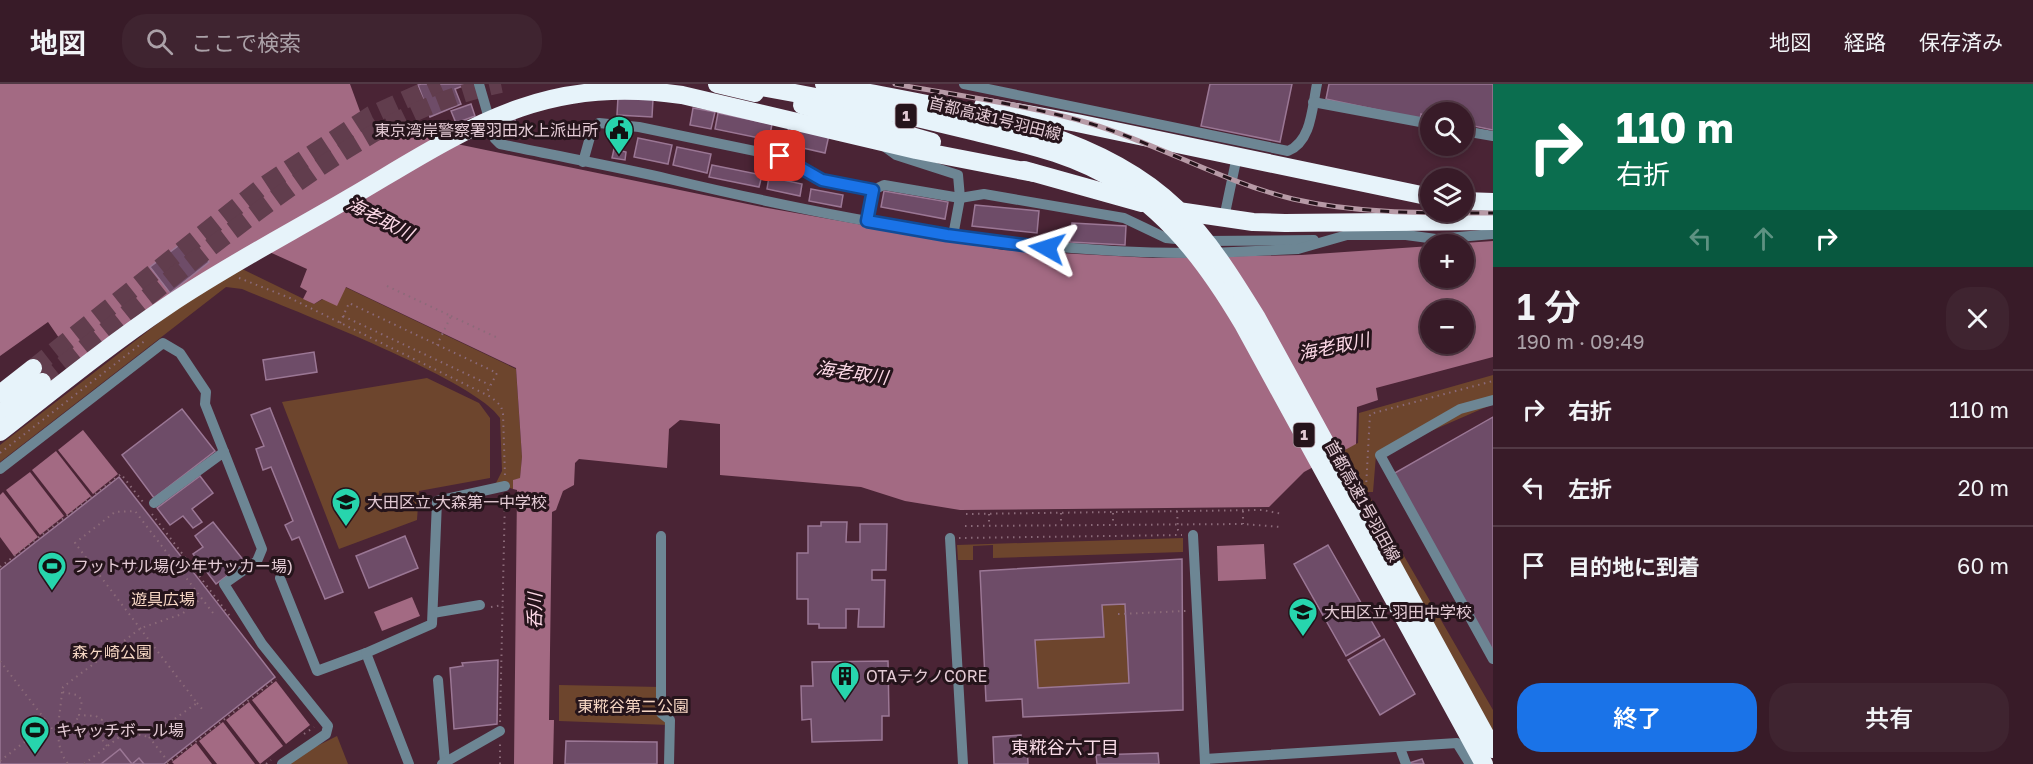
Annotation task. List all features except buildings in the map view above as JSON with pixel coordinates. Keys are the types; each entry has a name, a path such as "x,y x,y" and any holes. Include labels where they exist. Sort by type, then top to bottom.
{"highway":[{"path":"717,84 911,135 1142,203 1224,218 1285,223 1493,221"},
{"name":"首都高速1号羽田線","path":"743,84 1071,150 1152,207 1177,231 1212,275 1243,324 1484,764"},
{"name":"首都高速1号羽田線","path":"825,84 1010,124 1071,150 1126,169 1161,195 1194,227 1226,268 1257,318 1493,749"},
{"path":"0,432 174,301 429,152 521,108 557,98 591,92 651,90 1034,173"},
{"path":"859,91 989,107 1420,195"},
{"path":"1474,201 1493,202"},
{"path":"0,394 38,375 0,414"}],"street":[{"path":"479,84 495,139 500,144 867,221 953,236 1047,248 1162,253 1298,249 1347,235 1406,235 1437,239 1493,234"},
{"path":"964,84 1288,151 1299,147 1305,137 1317,84"},
{"path":"1313,102 1420,122"},
{"path":"583,162 592,130 599,123 621,125 780,156 822,180 873,190 884,185 960,198 984,194 1124,218 1172,240 1324,240"},
{"path":"1474,133 1493,136"},
{"path":"868,138 896,154 958,175 960,198 953,236"},
{"path":"1224,218 1236,156"},
{"path":"867,221 873,190"},
{"path":"0,469 163,343 180,353 206,392 205,404 262,549 257,561 224,584 262,644 328,726 326,734 278,761"},
{"path":"1493,400 1460,409 1380,455 1493,659"},
{"path":"154,503 224,453"},
{"path":"280,578 317,671 366,653 432,624 437,501 506,486"},
{"path":"1193,535 1205,762 1267,760 1457,743 1470,764"},
{"path":"661,536 661,713 670,720 669,764"},
{"path":"950,538 963,764"},
{"path":"433,613 480,606"},
{"path":"366,653 410,764"},
{"path":"438,680 443,763 500,731"},
{"path":"1400,748 1406,764"}],"path":[{"path":"236,278 245,278 340,323 486,394 501,406 504,414 506,486 500,764"},
{"path":"387,286 498,338"},
{"path":"340,323 349,303 497,373 486,394"},
{"path":"343,316 490,385"},
{"path":"437,345 451,316"},
{"path":"0,453 148,338"},
{"path":"0,567 121,474 237,626"},
{"path":"966,514 1263,510 1282,514"},
{"path":"203,710 75,543 115,512 135,511 213,612"},
{"path":"1178,511 1178,530 1182,530"},
{"path":"1243,511 1243,524"},
{"path":"1061,512 1061,525"},
{"path":"1113,512 1113,525"},
{"path":"989,513 989,526"},
{"path":"965,526 1243,524 1281,527"},
{"path":"950,538 1193,535"},
{"path":"68,764 60,754 57,735 63,687 141,628 182,614 202,598"},
{"path":"1118,614 1185,611"},
{"path":"0,661 57,735"},
{"path":"84,764 126,732 149,737 169,764 278,677"},
{"path":"57,735 65,734 73,728 82,704 80,697 62,692"},
{"path":"149,737 197,703"},
{"path":"79,715 100,717 103,724 97,733"},
{"path":"0,762 49,723"},
{"path":"299,738 316,725"},
{"path":"73,728 86,734 97,733"},
{"path":"97,733 107,746"},
{"path":"266,764 278,761"}],"green space":[{"path":"238,267 314,304 345,287 516,369 522,457 520,479 513,480 513,489 496,483 502,471 500,418 484,402 457,385 381,347 242,289 226,287 0,462 0,445 218,277"},
{"path":"1493,375 1493,404 1376,455 1373,492 1367,492 1493,710 1493,749 1331,454 1358,443 1359,413"},
{"path":"427,378 479,403 490,418 490,478 419,491 417,520 339,549 282,402"},
{"path":"1183,538 1183,552 993,558 993,545 973,546 973,560 958,560 957,545"},
{"path":"1125,604 1129,683 1038,688 1035,640 1103,637 1102,605"},
{"name":"東糀谷第二公園","path":"559,685 661,687 669,725 559,721"},
{"path":"337,736 348,764 290,764 307,751"}],"water":[{"path":"0,84 350,84 365,125 762,207 1003,250 1153,258 1301,255 1420,247 1420,288 1474,288 1474,242 1493,241 1493,357 1376,388 1378,400 1357,407 1356,444 1304,472 1269,507 960,510 905,501 861,487 720,475 720,424 680,420 669,429 667,468 579,459 575,463 574,485 563,491 556,510 552,512 549,720 554,720 553,764 514,764 517,490 513,489 513,480 520,478 522,457 516,368 346,287 337,306 322,299 314,304 303,299 307,291 300,287 307,269 254,245 77,364 48,322 0,356"},
{"path":"83,430 118,474 93,494 58,450"},
{"path":"56,451 91,496 67,515 32,470"},
{"path":"30,472 64,516 40,535 6,490"},
{"path":"3,492 38,537 14,556 0,537 0,495"},
{"path":"1264,544 1266,579 1218,581 1217,546"},
{"path":"412,597 420,616 382,631 374,612"},
{"path":"276,681 310,725 286,744 252,700"},
{"path":"249,702 283,746 260,764 226,720"},
{"path":"223,722 255,764 217,764 199,741"},
{"path":"196,743 212,764 174,764 172,762"}],"tunnel":[{"path":"33,368 263,186 371,115 440,84"},
{"path":"42,382 226,235 340,154 401,119 433,105 501,84"}],"railway":[{"path":"895,84 1068,117 1142,142 1242,183 1293,199 1367,210 1493,213"}],"place":[{"name":"東京湾岸警察署羽田水上派出所","path":"619,156"},
{"name":"大田区立 大森第一中学校","path":"346,528"},
{"name":"フットサル場(少年サッカー場)","path":"52,592"},
{"name":"大田区立 羽田中学校","path":"1303,638"},
{"name":"OTAテクノCORE","path":"845,702"},
{"name":"キャッチボール場","path":"35,756"}],"district":[{"name":"東糀谷六丁目","path":"1065,748"}],"route":[{"path":"780,156 822,180 873,190 867,221 947,235 1047,248"}],"water label":[{"name":"海老取川","path":"380,219"},
{"name":"海老取川","path":"1334,347"},
{"name":"海老取川","path":"852,373"},
{"name":"呑川","path":"535,611"}],"park label":[{"name":"遊具広場","path":"163,599"},
{"name":"森ヶ崎公園","path":"112,652"}]}
